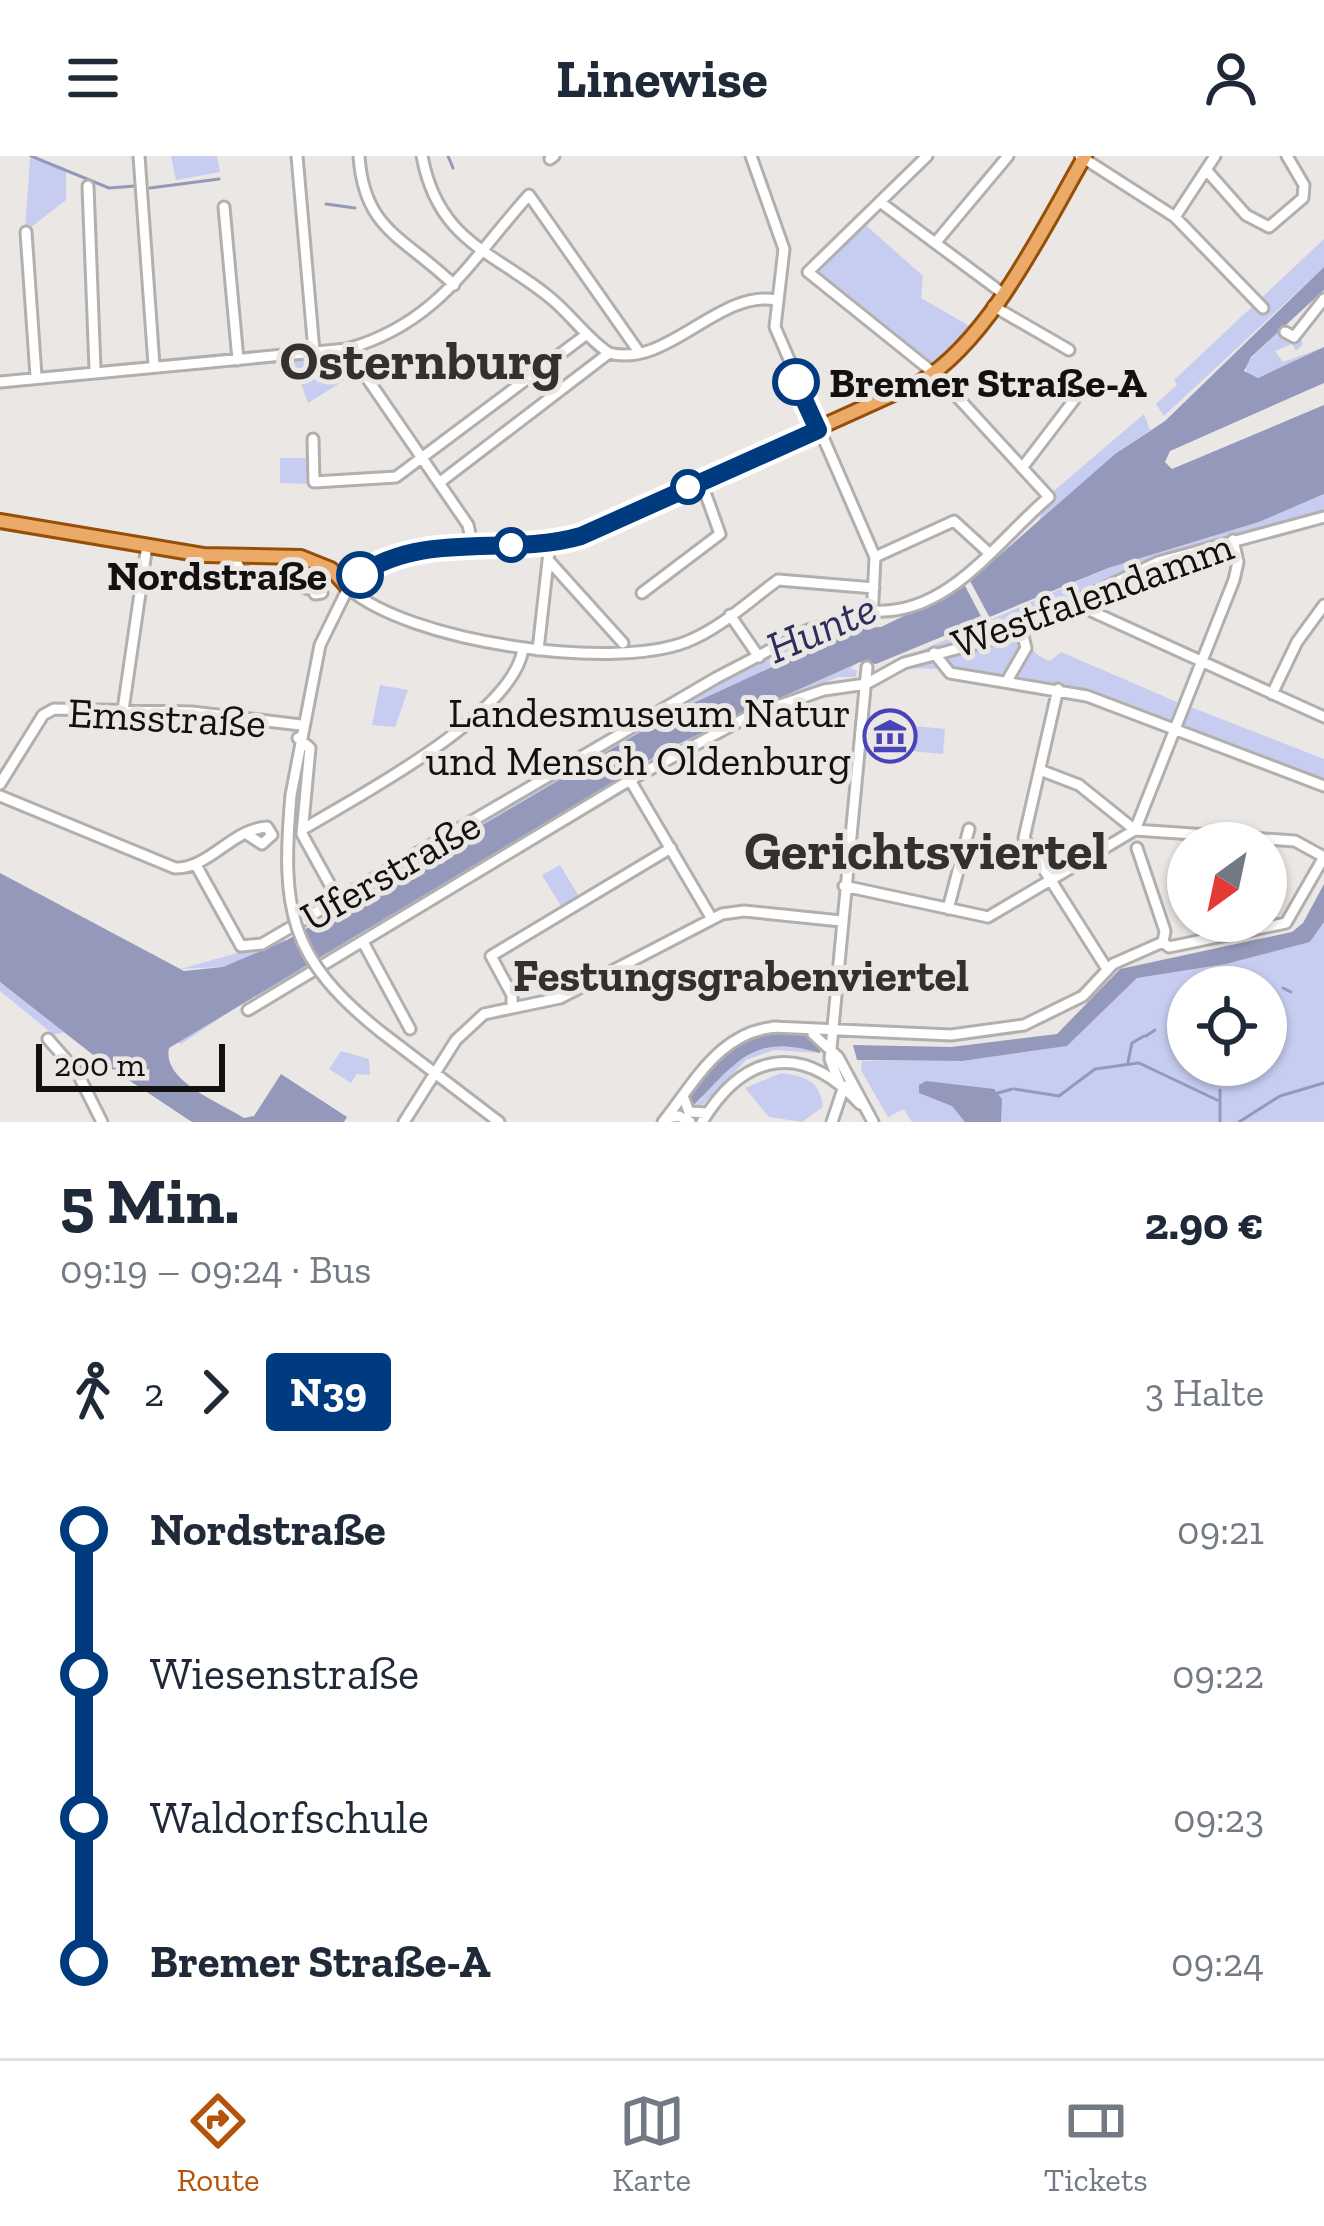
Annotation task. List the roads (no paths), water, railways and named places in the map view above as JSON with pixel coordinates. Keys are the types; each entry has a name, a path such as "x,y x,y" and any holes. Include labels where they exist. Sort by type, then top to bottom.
{"main road":[{"path":"0,521 234,557 301,557 348,588 361,574 396,555 550,543 581,536 935,373 962,350 993,306 1083,157"}],"street":[{"path":"139,156 154,365"},
{"path":"297,156 314,351"},
{"path":"359,156 361,187 373,216 454,285"},
{"path":"422,156 434,191 479,254 552,299 609,353"},
{"path":"751,156 779,227 778,337 875,557 872,616"},
{"path":"782,278 808,272 928,156"},
{"path":"936,242 1007,156"},
{"path":"1175,217 1215,156"},
{"path":"1208,172 1253,221 1269,227 1304,198 1304,185 1287,156"},
{"path":"1083,157 1175,217 1263,308"},
{"path":"88,185 95,369"},
{"path":"0,382 95,369 346,349 403,329 454,285 529,195 639,352"},
{"path":"880,202 1001,292"},
{"path":"224,207 238,360"},
{"path":"26,232 36,376"},
{"path":"808,272 935,373 1022,468 1074,400"},
{"path":"1285,332 1294,338 1301,334 1324,299"},
{"path":"439,484 609,353 639,352 753,300 776,300"},
{"path":"993,306 1069,350"},
{"path":"313,439 314,482 396,477 587,334"},
{"path":"346,349 471,531 473,547"},
{"name":"Uferstraße","path":"196,865 245,948 340,901 792,637 922,605 1048,497 1022,468"},
{"path":"642,593 720,534 701,481"},
{"name":"Westfalendamm","path":"248,1010 630,780 751,715 824,690 866,684 934,652 982,644 1127,574 1324,517"},
{"path":"875,557 954,521 988,553"},
{"path":"1135,830 1237,569 1233,540"},
{"path":"538,650 550,543"},
{"path":"123,710 147,545"},
{"path":"234,557 242,571 313,590"},
{"path":"550,562 623,643"},
{"path":"499,1122 338,997 304,952 285,877 291,795 298,738 323,632 348,588 378,610 538,650 665,648 707,632 778,580 874,588"},
{"path":"1272,694 1297,642 1324,604"},
{"path":"1090,611 1324,717"},
{"path":"730,615 759,657"},
{"path":"1008,679 1026,648 1022,628"},
{"path":"305,828 454,736 519,668 523,649"},
{"path":"934,652 950,673 1058,688 1324,786"},
{"path":"833,1118 841,1084 831,1054 841,921 867,667"},
{"path":"1058,688 1024,838 1107,969"},
{"name":"Emsstraße","path":"0,784 46,712 205,713 301,725"},
{"path":"298,738 310,746 303,837 340,901"},
{"path":"1040,770 1079,785 1135,830"},
{"path":"630,780 712,920"},
{"path":"0,796 170,867 196,865 245,833"},
{"path":"948,909 969,829"},
{"path":"844,886 988,917 1135,830 1295,841 1324,857 1294,915 1280,926 1169,946 1162,942"},
{"path":"512,1008 512,995 491,956 671,848"},
{"path":"665,1120 716,1053 773,1027 951,1035 1024,1025 1083,995 1107,969 1162,942 1165,931 1137,848"},
{"path":"425,1122 407,1117 472,1023 491,1011 523,1010 577,991 712,920 744,911 841,921"},
{"path":"363,942 410,1029"},
{"path":"773,1027 805,1031 831,1054 857,1089"},
{"path":"836,1030 870,1117"},
{"path":"48,1039 77,1072 101,1122"},
{"path":"683,1095 689,1112 705,1118 736,1080 755,1067 802,1064 831,1054"},
{"path":"802,1064 841,1084 870,1117"},
{"path":"665,1120 679,1116 690,1122"}],"waterway":[{"path":"31,156 109,188 135,186"},
{"path":"448,156 453,168"},
{"path":"150,188 219,179"},
{"path":"326,204 355,208"},
{"path":"1287,990 1291,992"},
{"path":"1146,1036 1155,1030"},
{"path":"1128,1062 1132,1043 1144,1036"},
{"path":"1015,1089 1059,1096 1095,1069 1138,1063"},
{"path":"1139,1063 1217,1100"},
{"path":"1239,1122 1280,1096 1324,1083"},
{"path":"998,1093 1012,1089"},
{"path":"1220,1090 1220,1122"}],"place":[{"name":"Bremer Straße-A","path":"796,382"},
{"name":"Nordstraße","path":"360,575"},
{"name":"Landesmuseum Natur und Mensch Oldenburg","path":"890,736"}],"district":[{"name":"Osternburg","path":"421,360"},
{"name":"Gerichtsviertel","path":"926,850"},
{"name":"Festungsgrabenviertel","path":"741,975"}],"water label":[{"name":"Hunte","path":"821,627"}]}
